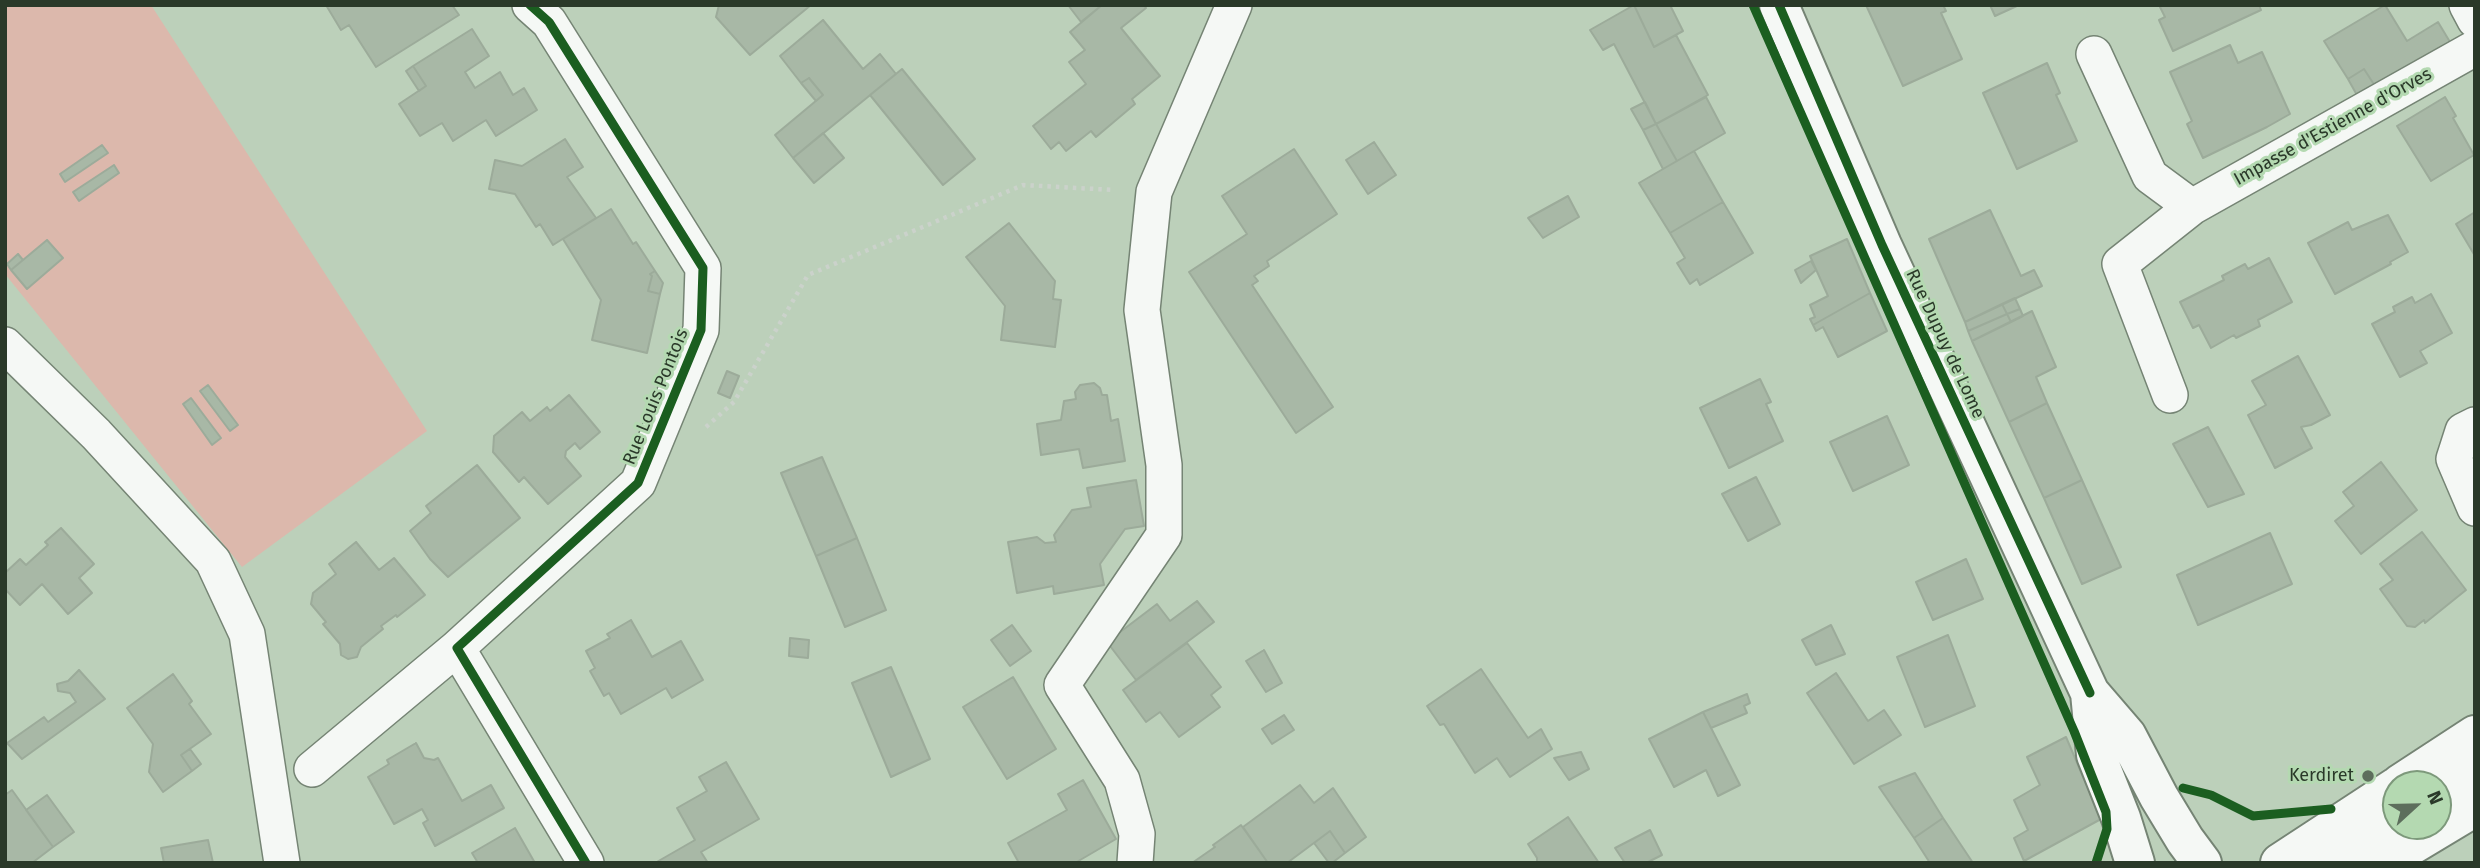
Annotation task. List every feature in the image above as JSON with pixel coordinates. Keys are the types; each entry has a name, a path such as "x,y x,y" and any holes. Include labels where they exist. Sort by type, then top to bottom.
{"street":[{"path":"1135,863 1137,834 1122,780 1062,685 1164,535 1164,465 1142,310 1154,192 1234,5"},
{"name":"Rue Dupuy de Lome","path":"1779,5 1882,245 2090,693 2127,736 2172,818 2202,863"},
{"path":"2466,5 2475,20"},
{"name":"Rue Louis Pontois","path":"312,769 457,648 638,483 701,330 703,268 549,11"},
{"name":"Impasse d'Estienne d'Orves","path":"2170,395 2120,264 2192,207 2475,48"},
{"path":"2094,54 2150,176 2192,207"},
{"path":"5,345 96,434 213,561 247,634 282,863"},
{"path":"2475,425 2463,431 2454,459 2475,508"},
{"path":"457,648 586,863"},
{"name":"Rue Dupuy de Lome","path":"2090,693 2096,755 2122,818 2135,863"},
{"path":"2421,770 2475,735"},
{"path":"2452,789 2475,775"},
{"path":"2280,863 2382,796"},
{"path":"2382,863 2475,807"},
{"path":"2333,863 2382,833"}],"path":[{"path":"698,436 734,402 807,275 1023,185 1154,192"}],"shaded area":[{"path":"5,5 151,5 427,431 242,567 5,274"}],"building":[{"path":"326,5 452,5 459,15 376,67 349,25 341,30"},
{"path":"719,5 811,5 750,55 716,17"},
{"path":"1068,5 1102,5 1081,22"},
{"path":"1102,5 1144,5 1146,8 1121,28 1160,76 1132,99 1135,104 1096,137 1091,131 1066,151 1059,142 1051,149 1033,126 1086,84 1069,62 1085,50 1070,32"},
{"path":"1634,5 1670,5 1683,31 1654,47"},
{"path":"1634,5 1654,47 1676,35 1708,95 1656,124 1614,44 1603,50 1590,30"},
{"path":"1866,5 1943,5 1946,11 1941,13 1962,59 1903,86"},
{"path":"1990,5 2019,5 1995,16"},
{"path":"2159,5 2259,5 2261,10 2173,51 2159,20 2165,17"},
{"path":"2385,5 2407,41 2438,22 2450,42 2375,86 2364,69 2348,79 2324,41"},
{"path":"823,20 863,69 880,54 896,74 793,158 775,135 823,95 809,78 801,83 780,56"},
{"path":"472,29 489,56 465,72 475,88 500,72 513,95 524,88 537,110 496,136 486,120 453,141 442,123 420,136 399,104 426,86 413,66"},
{"path":"2230,45 2238,63 2262,52 2290,114 2203,158 2187,124 2192,121 2170,72"},
{"path":"2047,63 2060,93 2056,95 2077,141 2017,169 1983,93"},
{"path":"413,66 426,86 419,91 406,71"},
{"path":"902,69 975,159 943,185 870,95"},
{"path":"2364,69 2375,86 2358,97 2348,79"},
{"path":"809,78 823,95 816,101 801,83"},
{"path":"1706,97 1725,133 1677,161 1656,124"},
{"path":"2445,97 2456,116 2453,118 2474,155 2431,181 2397,126"},
{"path":"1645,102 1656,124 1643,130 1631,109"},
{"path":"1656,124 1677,161 1663,169 1643,130"},
{"path":"823,133 844,158 814,183 793,158"},
{"path":"565,139 583,167 567,177 596,218 553,245 540,224 536,227 515,194 489,189 495,160 522,166"},
{"path":"1374,142 1396,175 1368,194 1346,160"},
{"path":"102,145 108,153 65,182 60,174"},
{"path":"1294,149 1337,214 1267,261 1269,266 1254,276 1258,281 1252,285 1333,407 1296,433 1189,272 1247,234 1222,196"},
{"path":"1694,151 1723,202 1670,233 1639,183"},
{"path":"114,165 119,173 79,201 73,192"},
{"path":"1568,196 1579,217 1543,238 1528,218"},
{"path":"1723,202 1753,253 1700,285 1697,279 1690,284 1677,263 1685,258 1670,233"},
{"path":"611,209 633,244 636,242 655,271 650,274 652,276 648,291 660,294 647,353 592,340 601,300 563,239"},
{"path":"1990,210 2021,276 2034,270 2042,286 1965,322 1929,239"},
{"path":"2475,212 2475,256 2456,224"},
{"path":"2388,215 2408,252 2335,294 2308,243 2348,222 2352,230"},
{"path":"1009,223 1055,281 1053,299 1061,300 1055,347 1001,340 1005,306 966,257"},
{"path":"1847,239 1870,293 1813,325 1810,319 1815,317 1810,305 1828,296 1810,256"},
{"path":"47,240 63,258 27,289 11,270"},
{"path":"18,254 23,260 11,270 7,264"},
{"path":"2269,258 2292,302 2258,320 2260,326 2236,338 2234,335 2211,348 2199,325 2193,328 2180,302 2224,280 2222,276 2245,264 2248,269"},
{"path":"1811,261 1816,270 1801,283 1795,270"},
{"path":"655,271 663,283 660,294 648,291 652,276 650,274"},
{"path":"1870,293 1887,331 1838,357 1823,327 1816,331 1813,325"},
{"path":"2431,294 2452,333 2420,351 2427,363 2400,377 2372,324 2395,312 2393,307 2412,297 2415,303"},
{"path":"2015,298 2020,309 2007,314 2002,304"},
{"path":"2002,304 2007,314 1968,331 1965,322"},
{"path":"2020,309 2023,316 2011,322 2007,314"},
{"path":"2032,311 2056,367 2036,377 2047,403 2009,422 1972,341"},
{"path":"2007,314 2011,322 1972,341 1968,331"},
{"path":"2298,356 2330,415 2301,427 2312,448 2275,468 2248,415 2266,405 2252,381"},
{"path":"727,371 739,376 730,398 718,393"},
{"path":"1760,379 1771,402 1766,404 1783,441 1729,468 1700,408"},
{"path":"1094,383 1100,388 1102,395 1107,395 1111,421 1118,419 1125,461 1083,468 1079,449 1041,455 1037,424 1061,420 1064,401 1076,399 1075,392 1080,385"},
{"path":"208,385 238,425 230,431 200,391"},
{"path":"569,395 600,432 580,449 575,443 566,451 565,457 581,476 548,504 524,477 519,482 493,452 494,436 522,412 530,421 547,407 550,411"},
{"path":"191,398 221,438 212,445 183,404"},
{"path":"2047,403 2082,480 2044,498 2009,422"},
{"path":"1887,416 1909,465 1853,491 1830,442"},
{"path":"2208,427 2244,494 2208,507 2173,444"},
{"path":"822,457 857,538 816,556 781,473"},
{"path":"2381,462 2417,510 2361,554 2335,521 2354,506 2343,492"},
{"path":"477,465 520,518 448,577 430,559 410,531 431,513 426,506"},
{"path":"1756,477 1780,524 1748,541 1722,494"},
{"path":"1136,480 1144,526 1125,529 1100,564 1104,585 1054,594 1053,586 1017,593 1008,542 1037,537 1045,543 1056,542 1054,535 1072,510 1091,507 1087,488"},
{"path":"2082,480 2121,567 2082,584 2044,498"},
{"path":"61,528 94,564 79,578 92,593 68,614 42,584 20,605 5,589 5,573 20,559 26,565 48,545 45,542"},
{"path":"2422,532 2466,590 2425,623 2424,620 2415,627 2407,626 2380,589 2393,580 2380,564"},
{"path":"2270,533 2292,584 2198,625 2177,575"},
{"path":"857,538 886,610 845,627 816,556"},
{"path":"356,542 379,570 394,558 425,595 381,626 383,629 361,647 357,657 348,659 341,655 340,644 311,604 313,593 336,574 329,564"},
{"path":"1966,559 1983,599 1933,620 1916,582"},
{"path":"1197,601 1214,622 1136,680 1107,642 1157,604 1170,621"},
{"path":"631,620 652,657 681,641 703,680 672,698 666,688 621,714 609,693 604,696 590,671 595,668 586,651 610,638 607,634"},
{"path":"1012,625 1031,651 1010,666 991,640"},
{"path":"1831,625 1845,654 1816,665 1802,640"},
{"path":"1948,635 1975,706 1925,727 1897,657"},
{"path":"790,638 809,640 808,658 789,656"},
{"path":"1187,643 1221,687 1211,695 1220,707 1179,737 1160,712 1146,722 1123,690"},
{"path":"1264,650 1282,683 1266,692 1246,661"},
{"path":"891,667 930,759 891,777 852,683"},
{"path":"1481,669 1528,738 1541,729 1552,749 1510,777 1497,758 1475,773 1444,724 1440,725 1427,706"},
{"path":"79,670 105,699 22,759 7,743 44,717 48,722 76,702 70,693 58,691 57,684 68,681"},
{"path":"1836,673 1868,721 1884,710 1901,735 1854,764 1807,693"},
{"path":"173,674 192,701 189,704 211,734 181,755 192,771 163,792 149,772 153,744 127,708"},
{"path":"1013,677 1056,749 1007,779 963,707"},
{"path":"1747,694 1750,703 1744,706 1747,713 1711,728 1703,712"},
{"path":"1703,712 1740,785 1718,796 1706,770 1674,787 1649,739"},
{"path":"1284,715 1294,730 1272,744 1262,729"},
{"path":"2066,737 2101,819 2024,861 2014,838 2028,830 2014,800 2040,785 2027,757"},
{"path":"416,743 424,758 438,758 462,801 491,785 504,808 435,846 423,823 428,820 422,809 394,824 368,777 389,764 387,760"},
{"path":"190,749 201,764 192,771 181,755"},
{"path":"1581,752 1589,769 1569,780 1554,758"},
{"path":"726,762 759,819 701,852 708,863 655,863 695,840 677,808 707,791 699,777"},
{"path":"1915,773 1943,818 1914,838 1879,787"},
{"path":"1083,780 1116,839 1075,863 1019,863 1008,843 1067,810 1058,794"},
{"path":"1300,785 1314,803 1333,788 1366,837 1345,853 1330,831 1287,863 1268,863 1243,827"},
{"path":"12,790 53,847 32,863 5,863 5,795"},
{"path":"47,795 74,832 53,847 26,810"},
{"path":"1568,817 1599,863 1537,863 1537,858 1528,844"},
{"path":"1943,818 1973,863 1930,863 1914,838"},
{"path":"1241,825 1268,863 1192,863 1215,847 1213,845"},
{"path":"515,828 535,863 478,863 472,853"},
{"path":"1650,830 1662,855 1646,863 1625,863 1615,848"},
{"path":"1330,831 1345,853 1332,863 1329,863 1314,843"},
{"path":"208,840 213,863 164,863 161,848"}],"cycle path":[{"path":"530,5 549,22 703,268 701,330 638,483 457,648 586,863"},
{"path":"1753,5 2074,731 2106,812 2107,829 2096,863"},
{"path":"1779,5 1882,245 2090,693"},
{"path":"2183,788 2211,795 2253,816 2331,809"}],"place":[{"name":"Kerdiret","path":"2368,776"}]}
